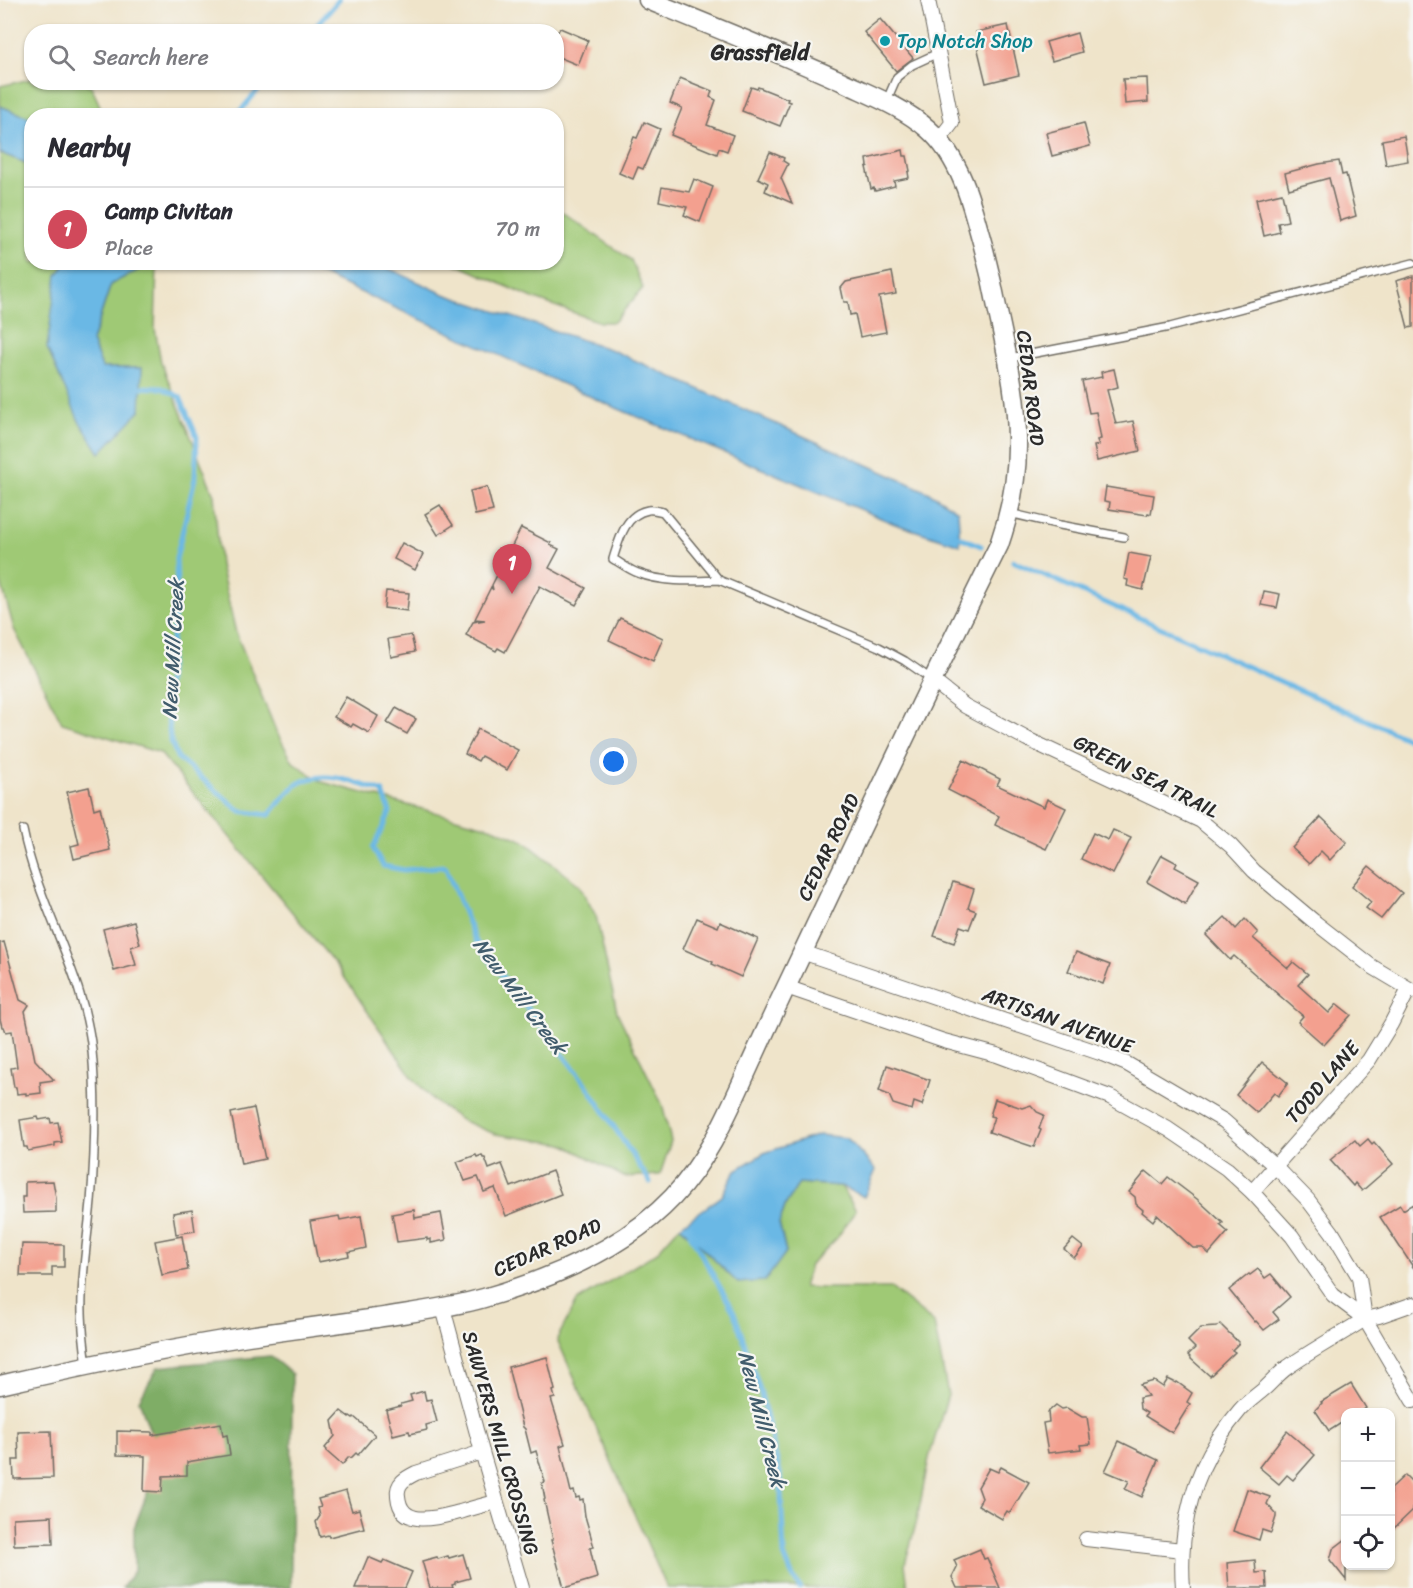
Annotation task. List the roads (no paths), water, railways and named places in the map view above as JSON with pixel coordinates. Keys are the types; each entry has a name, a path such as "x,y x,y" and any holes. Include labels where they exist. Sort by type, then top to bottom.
{"street":[{"name":"CEDAR ROAD","path":"0,1385 87,1365 225,1340 443,1308 485,1298 534,1281 595,1254 652,1216 673,1197 705,1157 728,1114 802,952 999,545 1015,484 1017,444 1015,405 990,269 970,200 956,166 939,140 909,114 799,62 648,0"},
{"path":"928,0 952,123 939,140"},
{"name":"GREEN SEA TRAIL","path":"933,681 975,712 1201,821 1231,846 1254,871 1316,923 1371,966 1411,990"},
{"name":"ARTISAN AVENUE","path":"802,952 1100,1053 1127,1064 1224,1121 1275,1166 1308,1200 1326,1224 1359,1277 1365,1319 1413,1401"},
{"name":"ARTISAN AVENUE","path":"786,987 944,1041 997,1055 1110,1097 1168,1129 1227,1169 1252,1192 1292,1236 1333,1295 1365,1319"},
{"name":"TODD LANE","path":"1252,1192 1370,1060 1411,990"},
{"path":"1183,1588 1183,1536 1196,1484 1208,1457 1241,1410 1286,1368 1365,1319 1413,1304"},
{"name":"SAWYERS MILL CROSSING","path":"443,1308 522,1588"},
{"path":"482,1452 407,1478 398,1486 399,1502 406,1514 415,1518 431,1519 496,1502"},
{"path":"1086,1539 1182,1550"}],"lane":[{"path":"886,102 897,77 912,65 938,52"},
{"path":"1007,359 1170,327 1413,263"},
{"path":"719,580 663,512 649,510 633,516 620,536 613,559 638,573 693,581 719,580 879,647 905,661 933,681"},
{"path":"1009,513 1124,537"},
{"path":"23,830 37,881 80,994 92,1049 93,1158 82,1296 87,1365"}],"water":[{"path":"0,106 24,115 24,162 0,153"},
{"path":"61,270 138,270 111,284 92,341 102,368 142,368 140,411 100,453 79,421 47,348 57,275"},
{"path":"311,270 392,270 444,294 612,350 930,493 958,511 960,545 895,524 609,405"},
{"path":"819,1135 847,1138 876,1170 864,1197 841,1186 799,1183 786,1204 779,1223 786,1252 765,1281 738,1283 680,1226 722,1196 736,1170 764,1153"}],"waterway":[{"path":"318,24 339,0"},
{"path":"243,108 258,90"},
{"name":"New Mill Creek","path":"135,387 162,388 180,397 197,437 195,478 176,559 177,591 166,696 170,738 177,757 240,811 269,815 287,793 299,783 320,777 341,779 383,792 390,812 373,848 383,866 404,870 445,866 476,942 588,1087 650,1182"},
{"path":"955,535 981,546"},
{"path":"1013,561 1413,741"},
{"name":"New Mill Creek","path":"690,1234 734,1312 760,1390 780,1473 784,1555 800,1588"}],"place":[{"name":"Top Notch Shop","path":"885,41"},
{"name":"Camp Civitan","path":"512,594"}],"district":[{"name":"Grassfield","path":"760,52"}]}
